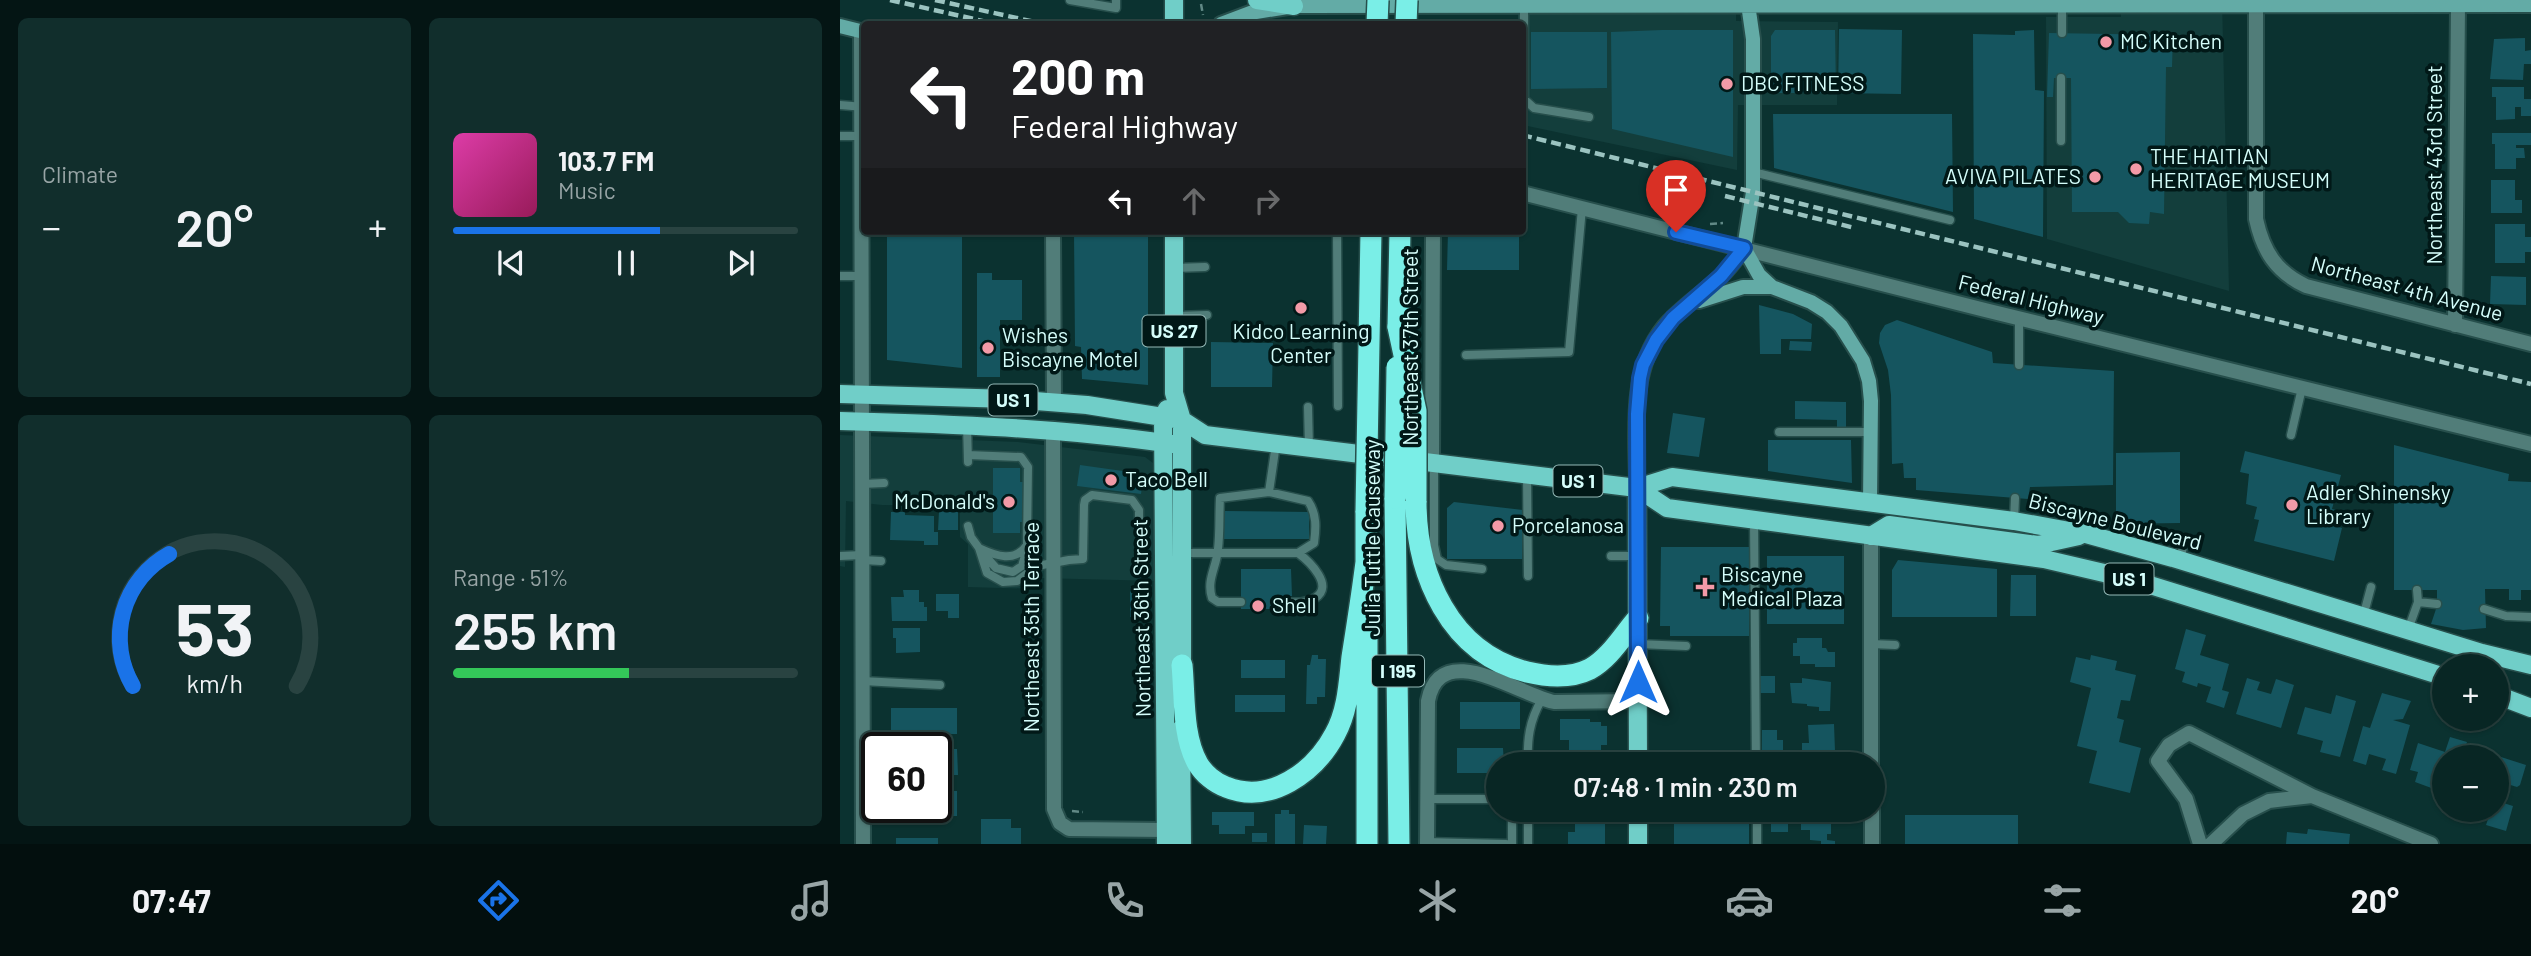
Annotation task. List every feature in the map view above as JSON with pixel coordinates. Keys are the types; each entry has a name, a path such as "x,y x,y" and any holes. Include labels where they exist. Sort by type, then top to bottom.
{"highway":[{"path":"1377,21 1378,0"},
{"path":"1406,21 1407,0"},
{"name":"Julia Tuttle Causeway","path":"1367,844 1366,511 1371,235"},
{"name":"Julia Tuttle Causeway","path":"1399,844 1406,500 1398,327 1400,235"},
{"path":"1406,500 1427,572 1441,606 1462,636 1490,658 1538,674 1564,676 1579,673 1602,661 1637,618"},
{"path":"1182,665 1190,746 1206,775 1220,785 1244,792 1271,790 1287,783 1315,762 1329,745 1340,724 1347,701 1366,562"}],"main road":[{"path":"1174,0 1174,21"},
{"path":"1257,0 1294,6"},
{"path":"1229,21 1250,13 1294,6 1748,2 2062,5 2373,2 2531,5"},
{"path":"1638,752 1638,388 1643,365 1664,328 1721,276 1744,248 1752,203 1753,172 1753,39 1748,2"},
{"path":"840,26 861,31"},
{"name":"Northeast 36th Street","path":"1174,235 1174,394 1182,420 1182,844"},
{"path":"1744,248 1759,275 1772,287"},
{"path":"1688,305 1720,292 1743,287 1772,287 1811,302 1827,312 1846,334 1863,362 1869,381 1870,503"},
{"name":"Biscayne Boulevard","path":"840,394 1054,402 1182,420 1205,435 1276,444 1637,488 1672,477 2014,521 2086,534 2180,560 2408,631 2531,665"},
{"name":"Northeast 36th Street","path":"1166,837 1163,417 1174,394"},
{"name":"US 1","path":"840,421 1053,429 1182,445 1205,435"},
{"name":"Biscayne Boulevard","path":"1637,488 1667,508 1998,552 2087,568 2147,584 2432,673"},
{"path":"1871,536 1889,525 2038,545 2086,534"},
{"path":"2509,700 2531,708"},
{"path":"1638,822 1638,844"}],"street":[{"name":"Northeast 43rd Street","path":"2455,325 2468,3"},
{"name":"Northeast 4th Avenue","path":"2256,4 2256,219 2264,247 2276,266 2292,280 2306,286 2531,344"},
{"path":"861,136 863,844"},
{"name":"Federal Highway","path":"1526,194 2019,319 2531,444"},
{"path":"1053,235 1054,402"},
{"name":"Northeast 37th Street","path":"1433,235 1433,463"},
{"name":"Northeast 35th Terrace","path":"1053,429 1054,809 1060,822 1069,829 1166,837"},
{"path":"1871,536 1871,752"},
{"path":"1427,843 1428,701 1433,685 1439,678 1453,671 1472,672 1554,702 1638,701"},
{"path":"2200,844 2186,799 2158,761 2169,745 2189,733 2312,796 2431,844"},
{"path":"2211,844 2243,814 2269,801 2312,796"},
{"path":"1872,822 1872,844"}],"lane":[{"path":"1070,0 1116,8 1116,0"},
{"path":"2062,5 2062,33"},
{"path":"2061,78 2061,141"},
{"path":"1526,101 1534,108 1589,117"},
{"path":"840,105 861,107"},
{"path":"841,136 861,136"},
{"path":"1753,172 1950,220"},
{"path":"1466,355 1569,352 1582,208"},
{"path":"1337,235 1338,406"},
{"path":"1174,268 1205,267"},
{"path":"840,275 861,275"},
{"path":"1174,316 1207,315"},
{"path":"2019,319 2019,365"},
{"path":"2291,435 2302,388"},
{"path":"1308,407 1309,448"},
{"path":"967,425 968,459 1021,457 1027,463 1029,538 1022,566 1013,572 1002,572 996,568 971,537 968,526"},
{"path":"1779,432 1871,432"},
{"path":"1269,492 1276,444"},
{"path":"1433,463 1437,559 1446,565 1482,569"},
{"path":"1527,475 1528,576"},
{"path":"862,484 884,483"},
{"path":"1182,553 1218,552 1298,554 1314,543 1314,509 1308,502 1269,492 1220,498 1218,552 1210,578 1212,598 1218,602 1241,602"},
{"path":"979,548 987,573 1003,582 1017,581 1032,568 1083,559 1084,505 1088,497 1096,495 1129,498 1138,506 1139,529"},
{"path":"2014,521 2015,498"},
{"path":"1754,520 1756,752"},
{"path":"2180,560 2185,538"},
{"path":"979,548 991,554 1009,557 1020,554 1027,545"},
{"path":"1275,602 1305,602 1317,597 1321,592 1317,569 1298,554"},
{"path":"840,556 881,561"},
{"path":"1611,556 1638,556"},
{"path":"2363,617 2371,587"},
{"path":"2408,631 2418,602 2417,590"},
{"path":"2418,602 2437,604"},
{"path":"2484,609 2506,616 2531,617"},
{"path":"1638,644 1686,646"},
{"path":"1871,645 1895,645"},
{"path":"862,681 940,685"},
{"path":"1527,752 1532,717 1542,699"},
{"path":"1427,799 1486,799"},
{"path":"1512,822 1512,844"},
{"path":"1528,822 1528,844"},
{"path":"1757,822 1757,844"},
{"path":"1427,843 1506,844"}],"path":[{"path":"1201,4 1199,10 1203,15"},
{"path":"1710,225 1710,222 1723,223"},
{"path":"1070,807 1072,811 1083,812"}],"shaded area":[{"path":"1518,0 1736,0 1736,21 1838,22 1837,105 1738,105 1737,170 1526,126 1526,21 1438,21 1518,19"},
{"path":"2121,0 2222,0 2229,291 2047,239 2046,17 2121,17"},
{"path":"840,435 1018,442 1145,457 1157,466 1159,581 1039,578 1040,589 968,587 968,544 960,537 960,506 882,505 846,501 845,567 840,566"}],"building":[{"path":"1839,29 1902,30 1901,94 1838,93"},
{"path":"1733,30 1733,157 1612,129 1611,32"},
{"path":"1775,30 1835,30 1836,93 1771,93 1771,36"},
{"path":"2034,30 2035,90 2044,91 2043,237 1974,219 1973,34 2015,35 2015,31"},
{"path":"1531,32 1607,32 1607,88 1531,89"},
{"path":"2049,33 2173,35 2172,67 2166,67 2164,214 2150,212 2149,224 2129,223 2118,212 2072,212 2071,78 2054,78 2053,97 2047,97"},
{"path":"2525,38 2525,51 2531,50 2531,64 2524,64 2523,80 2490,79 2494,39"},
{"path":"2492,87 2524,87 2524,99 2531,99 2531,116 2521,116 2521,107 2515,107 2515,119 2496,120 2496,97 2492,97"},
{"path":"1773,114 1952,114 1953,212 1774,168"},
{"path":"2492,133 2531,133 2531,145 2516,145 2516,148 2524,148 2525,158 2516,158 2516,169 2495,169"},
{"path":"2491,180 2515,180 2515,200 2522,200 2522,213 2491,213"},
{"path":"2495,224 2525,224 2525,237 2531,237 2531,252 2525,252 2525,263 2495,263"},
{"path":"887,235 962,235 962,368 887,360"},
{"path":"1074,235 1148,235 1148,385 1082,379 1081,347 1075,346"},
{"path":"1448,235 1519,235 1519,270 1447,270"},
{"name":"Wishes Biscayne Motel","path":"977,273 992,273 992,280 1022,280 1022,320 1000,320 1000,377 977,377"},
{"path":"2491,276 2526,277 2526,305 2490,304"},
{"path":"1759,305 1793,314 1812,324 1811,339 1781,339 1781,354 1760,354"},
{"path":"1897,320 1992,352 1993,363 2114,371 2113,485 2030,487 2028,499 1916,490 1916,478 1904,478 1903,463 1892,464 1891,395 1888,370 1879,343 1880,333 1885,325"},
{"path":"1790,341 1812,342 1811,351 1789,350"},
{"path":"1211,342 1273,343 1272,387 1211,387"},
{"path":"1795,401 1846,402 1846,427 1837,427 1837,420 1795,419"},
{"path":"1673,413 1705,418 1699,457 1667,453"},
{"path":"1768,440 1851,440 1852,483 1768,471"},
{"path":"2394,445 2509,474 2508,481 2531,482 2531,590 2521,590 2521,600 2509,600 2509,589 2485,589 2486,628 2463,630 2431,624 2437,606 2437,590 2394,590"},
{"name":"Adler Shinensky Library","path":"2245,451 2341,475 2332,509 2336,510 2332,525 2342,528 2334,561 2254,541 2259,520 2254,519 2257,507 2246,504 2249,474 2240,472"},
{"path":"2180,452 2180,523 2116,524 2116,453"},
{"name":"Taco Bell","path":"1080,465 1144,474 1141,494 1077,486"},
{"name":"McDonald's","path":"993,468 1020,468 1020,482 1024,482 1024,522 1020,522 1020,533 993,533"},
{"path":"1454,502 1523,510 1522,559 1447,559 1447,508"},
{"path":"939,511 958,512 958,530 938,530"},
{"name":"Shell","path":"1224,511 1309,512 1309,539 1224,539"},
{"path":"891,512 934,516 934,532 938,532 938,545 924,545 924,541 890,540"},
{"name":"Biscayne Medical Plaza","path":"1661,547 1749,547 1749,636 1670,636 1670,626 1660,626"},
{"path":"1767,556 1844,556 1844,624 1767,624"},
{"path":"1898,560 1997,569 1997,617 1892,617 1892,570"},
{"name":"Shell","path":"1241,569 1291,569 1292,596 1275,596 1275,609 1241,609"},
{"path":"2011,575 2036,575 2036,616 2010,616"},
{"path":"1130,587 1149,587 1149,617 1130,617"},
{"path":"903,590 919,590 919,602 924,602 924,607 927,607 927,621 892,621 891,597 904,597"},
{"path":"936,594 959,594 959,618 948,618 948,611 936,611"},
{"path":"893,628 920,628 920,652 896,653"},
{"path":"2186,629 2206,635 2200,655 2229,664 2222,690 2229,692 2224,708 2206,702 2211,687 2198,683 2197,687 2182,682 2185,672 2175,669"},
{"path":"1797,638 1822,638 1822,648 1835,652 1835,667 1800,664 1800,656 1793,656 1793,643 1797,643"},
{"path":"1312,655 1318,655 1318,659 1326,659 1325,697 1317,697 1317,704 1306,704 1307,665 1310,665"},
{"path":"2091,655 2117,661 2115,670 2136,675 2130,701 2121,700 2117,718 2124,720 2119,742 2141,748 2130,793 2089,783 2097,751 2077,746 2091,688 2070,682 2076,657 2090,660"},
{"path":"1241,660 1285,660 1285,678 1241,678"},
{"path":"1759,676 1775,676 1775,693 1759,693"},
{"path":"1802,678 1831,682 1830,711 1819,711 1819,707 1792,703 1790,683 1802,683"},
{"path":"2247,678 2260,682 2257,690 2271,694 2276,679 2294,685 2281,728 2236,714"},
{"path":"2382,693 2411,701 2403,719 2393,720 2410,725 2396,774 2382,770 2386,759 2369,754 2366,765 2353,761 2363,726 2370,728"},
{"path":"1235,695 1285,695 1285,712 1235,712"},
{"path":"2336,695 2356,701 2340,757 2320,752 2323,741 2297,734 2305,707 2331,714"},
{"path":"1460,702 1520,702 1520,729 1460,729"},
{"path":"891,708 957,708 957,734 891,732"},
{"path":"1560,719 1590,719 1590,722 1601,722 1601,726 1607,726 1607,745 1601,745 1601,752 1569,752 1569,740 1560,740"},
{"path":"1834,724 1835,751 1802,752 1802,743 1809,743 1808,725"},
{"path":"1762,730 1777,730 1777,740 1783,740 1783,751 1762,751"},
{"path":"2450,737 2467,742 2466,745 2447,745"},
{"path":"2418,743 2432,748 2432,788 2415,782 2418,772 2410,770"},
{"path":"1457,748 1503,748 1503,752 1486,752 1486,773 1457,773"},
{"path":"952,749 957,749 958,775 952,775"},
{"path":"2509,760 2526,765 2517,787 2509,785"},
{"path":"952,791 957,791 957,816 952,816"},
{"path":"2509,805 2513,806 2509,820"},
{"path":"1281,810 1289,810 1289,814 1295,814 1295,844 1275,844 1275,814 1281,814"},
{"path":"1212,812 1254,812 1254,826 1245,826 1245,834 1219,834 1219,825 1212,825"},
{"path":"1905,815 2018,815 2018,844 1905,844"},
{"path":"981,819 1011,819 1011,828 1021,828 1021,844 981,844"},
{"path":"1575,822 1605,822 1605,844 1568,844 1568,832 1575,832"},
{"path":"1674,822 1749,822 1749,844 1674,844"},
{"path":"1771,822 1788,822 1788,832 1771,832"},
{"path":"1801,822 1831,822 1831,834 1827,834 1827,840 1835,841 1835,844 1821,844 1821,841 1810,840 1810,830 1801,830"},
{"path":"2487,822 2509,822 2506,831 2486,825"},
{"path":"1304,825 1327,826 1326,844 1303,844"},
{"path":"2308,829 2350,834 2349,844 2286,844 2287,832 2307,834"},
{"path":"1252,833 1267,833 1267,842 1252,842"},
{"path":"896,838 938,838 938,844 896,844"}],"railway":[{"path":"890,0 983,21"},
{"path":"935,0 1030,21"},
{"path":"1526,136 2531,384"},
{"path":"1725,196 1855,228"}],"place":[{"name":"MC Kitchen","path":"2106,42"},
{"name":"DBC FITNESS","path":"1727,84"},
{"name":"THE HAITIAN HERITAGE MUSEUM","path":"2136,169"},
{"name":"AVIVA PILATES","path":"2095,177"},
{"name":"Kidco Learning Center","path":"1301,308"},
{"name":"Wishes Biscayne Motel","path":"988,348"},
{"name":"Taco Bell","path":"1111,480"},
{"name":"McDonald's","path":"1009,502"},
{"name":"Adler Shinensky Library","path":"2292,505"},
{"name":"Porcelanosa","path":"1498,526"},
{"name":"Biscayne Medical Plaza","path":"1705,587"},
{"name":"Shell","path":"1258,606"}],"route":[{"path":"1638,682 1637,414 1638,388 1643,365 1664,328 1721,276 1744,248 1676,232"}]}
